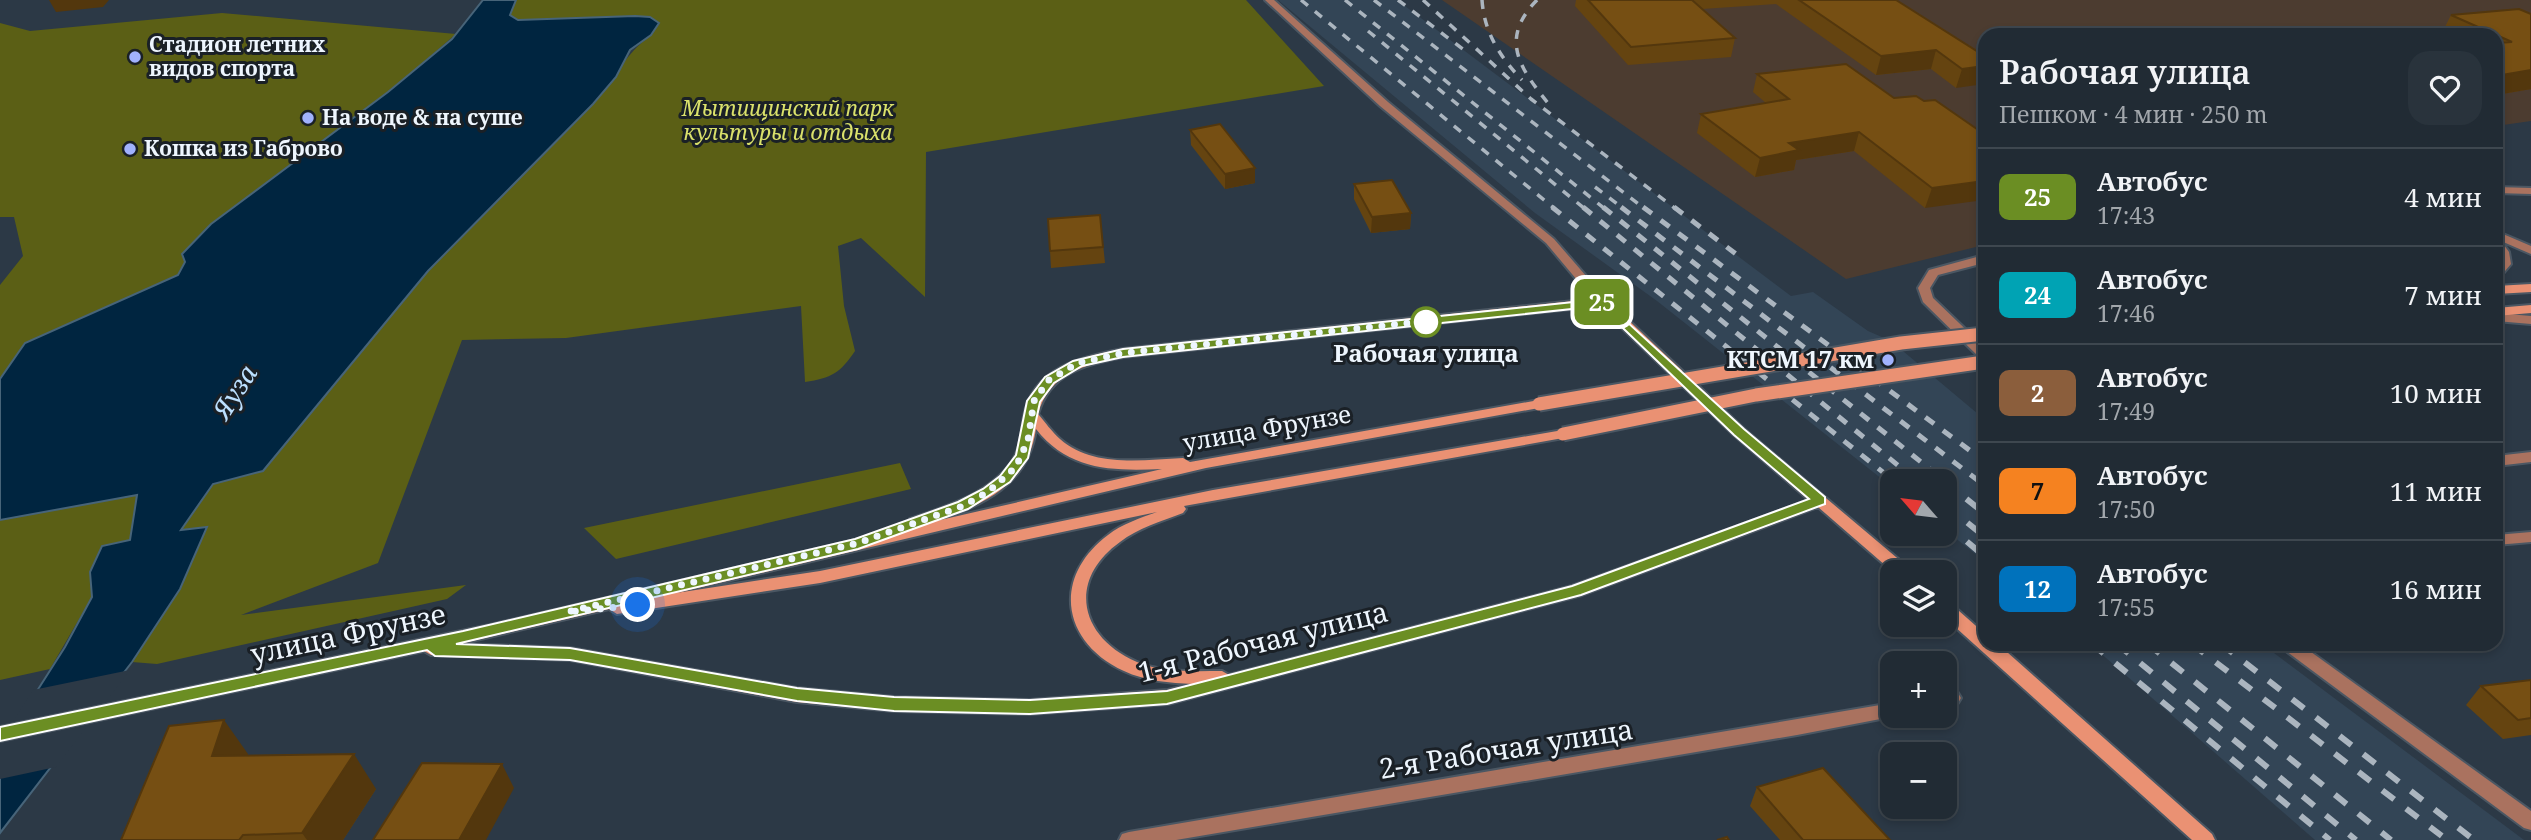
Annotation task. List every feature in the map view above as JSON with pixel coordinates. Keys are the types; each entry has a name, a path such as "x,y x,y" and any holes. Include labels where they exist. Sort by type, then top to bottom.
{"main road":[{"path":"2503,290 2531,288"},
{"path":"858,543 963,506 1005,479 1023,455 1034,401 1049,380 1062,371 1095,358 1602,302 1739,432 1889,560"},
{"path":"2503,313 2531,309"},
{"name":"улица Фрунзе","path":"0,734 408,649 1206,463 1887,345 1978,335"},
{"name":"улица Фрунзе","path":"567,612 662,603 820,577 1213,495 1563,434 1756,395 1978,363"},
{"path":"1031,414 1055,442 1084,458 1123,464 1206,463"},
{"path":"1213,495 1134,527 1100,549 1080,579 1076,596 1078,613 1096,644 1132,667 1155,674 1234,678"},
{"name":"1-я Рабочая улица","path":"408,649 570,654 797,695 894,704 1030,707 1167,697 1576,591 1820,501"},
{"path":"1957,618 1978,636"},
{"path":"1995,651 2206,840"}],"street":[{"path":"1269,0 1384,104 1550,241 1573,262 1577,273 1602,302"},
{"path":"2503,190 2531,191"},
{"path":"2503,237 2531,250"},
{"path":"1978,261 1933,273 1924,288 1927,299 1978,348"},
{"path":"2503,315 2531,320"},
{"path":"2503,460 2531,457"},
{"path":"2503,539 2531,537"},
{"path":"2298,651 2531,822"},
{"name":"2-я Рабочая улица","path":"1129,840 1290,811 1663,753 1880,712"}],"shaded area":[{"path":"1278,0 1397,0 1791,296 1813,292 1868,331 1891,341 1978,414 1978,556 1957,539 1957,469 1880,469 1880,478 1657,301 1535,213"},
{"path":"1442,0 2531,0 2531,121 2503,125 2503,28 1978,28 1978,246 1846,279"},
{"path":"2098,651 2271,651 2524,840 2315,840"}],"green space":[{"name":"Мытищинский парк культуры и отдыха","path":"516,0 1246,0 1324,86 926,152 925,297 861,238 838,246 844,306 855,351 845,365 822,379 805,382 801,306 566,338 462,340 378,563 241,615 466,585 447,599 157,664 132,662 180,589 207,527 180,531 213,484 263,471 428,271 593,104 627,59 651,35 564,20 518,20 510,15"},
{"path":"222,13 456,34 388,93 211,224 178,275 25,343 0,379 0,285 23,256 14,217 0,217 0,23 30,31"},
{"path":"900,463 911,489 616,559 584,528"},
{"path":"137,495 130,540 90,572 92,597 50,669 0,680 0,520"}],"water":[{"name":"Яуза","path":"483,0 516,0 510,15 518,20 635,16 650,17 659,23 651,35 630,50 616,77 593,104 428,271 263,471 213,484 181,530 207,527 180,589 132,662 0,833 0,749 65,647 92,597 90,572 102,546 130,540 137,495 0,520 0,379 25,343 178,275 185,262 182,254 211,224 388,92 452,39"}],"pier":[{"path":"130,670 56,767 0,779 0,742 33,690"}],"building":[{"path":"1588,0 1692,0 1735,38 1631,47"},
{"path":"1799,0 1896,0 1978,52 1978,67 1962,69 1936,50 1881,56"},
{"path":"2519,9 2531,14 2531,70 2503,75 2503,43 2512,42 2503,38 2503,28 2480,28 2451,15"},
{"path":"1846,64 1894,98 1916,96 1924,101 1935,100 1978,130 1978,182 1932,188 1859,132 1789,143 1799,150 1760,158 1701,114 1789,99 1757,74"},
{"path":"1220,124 1255,168 1225,174 1190,130"},
{"path":"1392,180 1411,213 1372,217 1354,184"},
{"path":"1100,215 1103,247 1050,251 1048,219"},
{"path":"2531,680 2531,718 2518,720 2481,686"},
{"path":"224,720 212,756 354,754 302,833 243,835 239,840 121,840 169,726"},
{"path":"422,763 502,764 459,840 373,840"},
{"path":"1823,768 1890,840 1803,840 1757,787"}],"railway":[{"path":"1301,0 1555,209"},
{"path":"1345,0 1605,209"},
{"path":"1374,0 1645,209"},
{"path":"1398,0 1468,53"},
{"path":"1423,0 1531,99 1676,209"},
{"path":"1482,0 1486,23 1494,43 1522,80"},
{"path":"1537,0 1525,15 1518,29 1516,42 1518,56 1531,81 1552,108"},
{"path":"1368,31 1585,209"},
{"path":"1595,187 1624,209"},
{"path":"1552,207 1880,470"},
{"path":"1583,207 1902,469"},
{"path":"1603,207 1930,469"},
{"path":"1621,207 1978,480"},
{"path":"1643,207 1978,457"},
{"path":"1674,207 1736,254"},
{"path":"1957,491 1978,508"},
{"path":"1957,514 1978,531"},
{"path":"1957,533 1978,551"},
{"path":"2100,651 2330,840"},
{"path":"2126,651 2356,840"},
{"path":"2157,651 2391,840"},
{"path":"2201,651 2447,840"},
{"path":"2230,651 2474,840"}],"bus line":[{"name":"25","path":"0,734 463,637 858,543 963,506 988,492 1005,479 1023,455 1034,401 1049,380 1078,363 1123,353 1602,302 1739,432 1820,501 1576,591 1167,697 1030,707 894,704 797,695 570,654 435,650"}],"place":[{"name":"Стадион летних видов спорта","path":"135,57"},
{"name":"На воде & на суше","path":"308,118"},
{"name":"Кошка из Габрово","path":"130,149"},
{"name":"Рабочая улица","path":"1426,322"},
{"name":"КТСМ 17 км","path":"1888,360"}],"route":[{"path":"638,605 567,612 858,543 963,506 988,492 1016,467 1028,440 1034,401 1049,380 1078,363 1123,353 1429,321 1426,322"}]}
